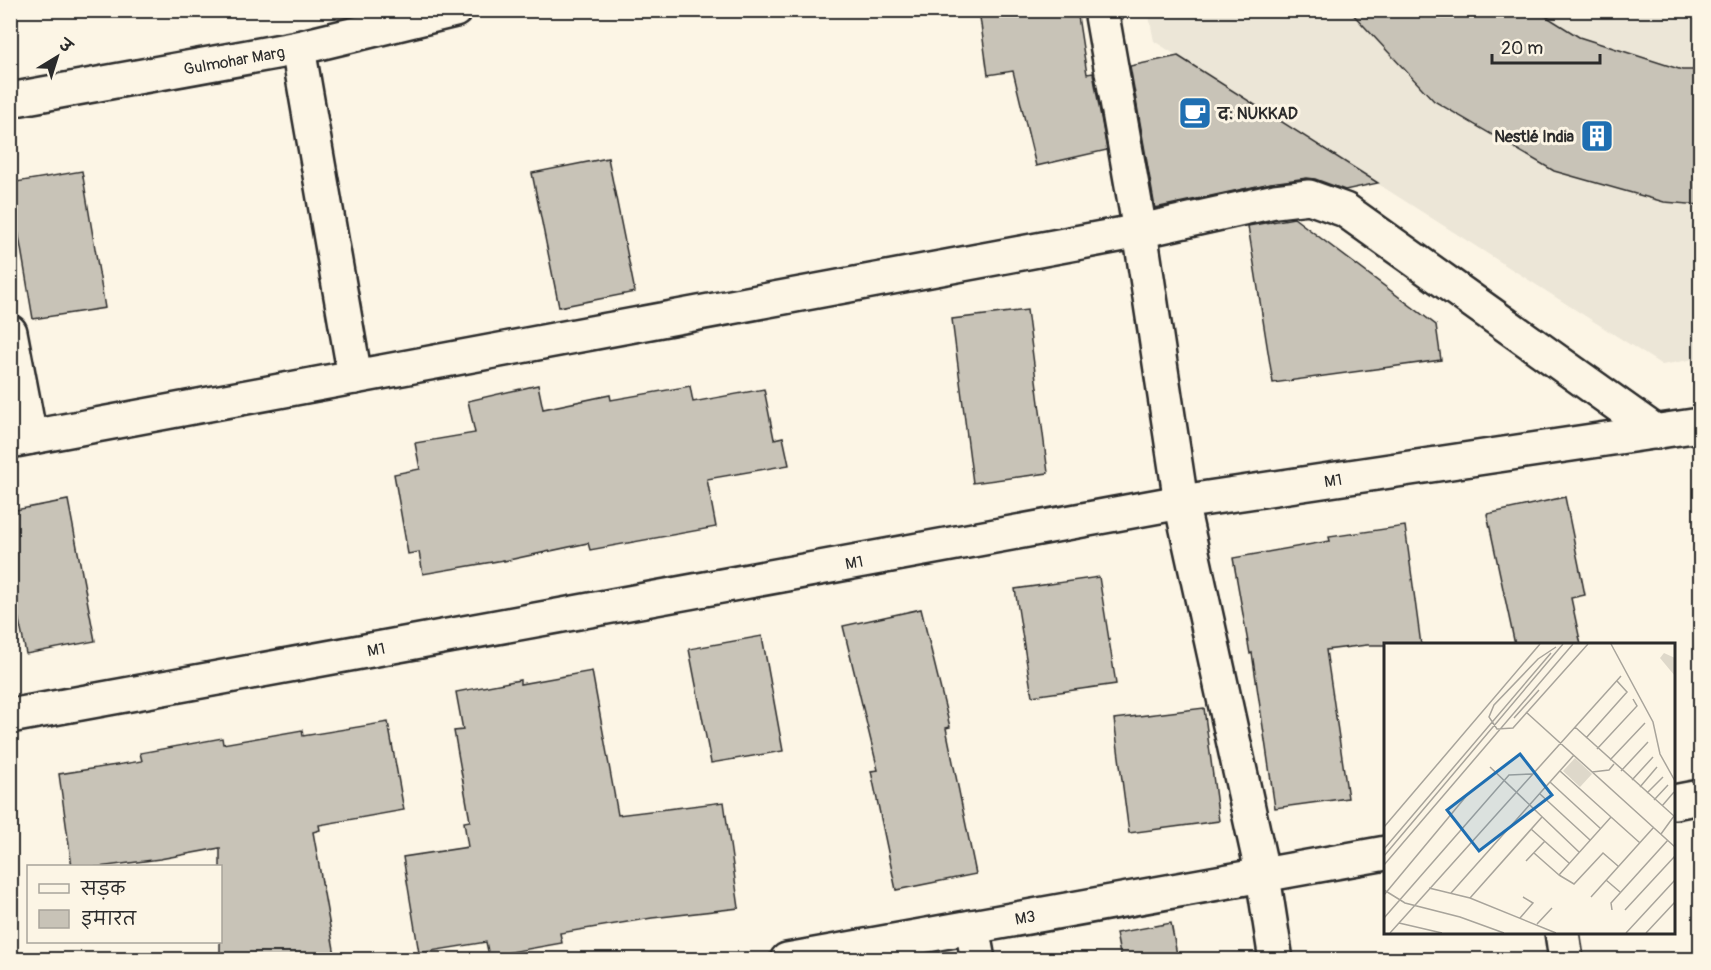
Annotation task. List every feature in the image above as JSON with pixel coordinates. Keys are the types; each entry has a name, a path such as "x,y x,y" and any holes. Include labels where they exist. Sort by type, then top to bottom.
{"street":[{"name":"Gulmohar Marg","path":"10,100 298,48 455,10"},
{"path":"1101,10 1140,231 1181,502 1263,876 1276,960"},
{"path":"298,48 355,377"},
{"path":"10,332 20,439 1140,231 1275,201 1309,197 1345,210 1656,432"},
{"name":"M1","path":"10,716 1181,502 1701,425"},
{"path":"1675,802 1701,797"},
{"name":"M3","path":"787,960 1384,854"},
{"path":"972,927 978,960"},
{"path":"1562,934 1566,960"}],"shaded area":[{"path":"1148,11 1700,11 1700,358 1662,365 1154,41"}],"building":[{"path":"979,10 1077,10 1087,74 1093,73 1107,150 1036,166 1013,71 988,75"},
{"name":"Nestlé India","path":"1349,10 1536,10 1579,37 1682,70 1701,70 1701,205 1664,202 1554,171 1434,101"},
{"name":"द: NUKKAD","path":"1178,56 1378,183 1345,190 1307,178 1271,183 1155,208 1130,66"},
{"path":"608,158 635,292 559,307 532,173"},
{"path":"82,171 105,308 33,319 10,183"},
{"path":"1294,218 1436,325 1441,360 1273,383 1248,226"},
{"path":"1027,310 1048,473 973,483 952,319"},
{"path":"538,385 543,409 610,395 611,400 690,386 693,402 764,389 774,439 783,437 789,465 707,479 716,527 590,550 588,543 504,561 423,574 419,552 408,554 394,474 420,469 415,443 475,433 468,401"},
{"path":"1565,497 1585,595 1571,598 1581,643 1515,643 1487,514"},
{"path":"68,500 95,641 26,654 10,577 10,511"},
{"path":"1405,526 1421,643 1384,643 1384,645 1326,650 1348,798 1275,808 1252,653 1250,654 1233,558 1330,541 1329,537"},
{"path":"1099,577 1116,684 1032,696 1015,589"},
{"path":"921,609 950,727 946,728 976,874 896,890 871,771 878,770 843,626"},
{"path":"762,636 783,751 711,763 689,649"},
{"path":"592,671 618,815 724,802 739,908 652,918 560,933 562,943 489,956 486,942 419,953 403,857 468,847 464,822 470,821 454,731 463,730 456,692 520,680 520,684"},
{"path":"1204,708 1219,821 1129,833 1114,719"},
{"path":"388,722 404,810 319,825 320,830 313,832 335,955 311,960 220,960 222,865 220,865 220,848 114,865 72,865 59,774 142,761 140,753 222,738 223,744 302,730 303,736"},
{"path":"1171,923 1178,960 1121,960 1116,933"}],"place":[{"name":"द: NUKKAD","path":"1195,113"},
{"name":"Nestlé India","path":"1597,136"}]}
